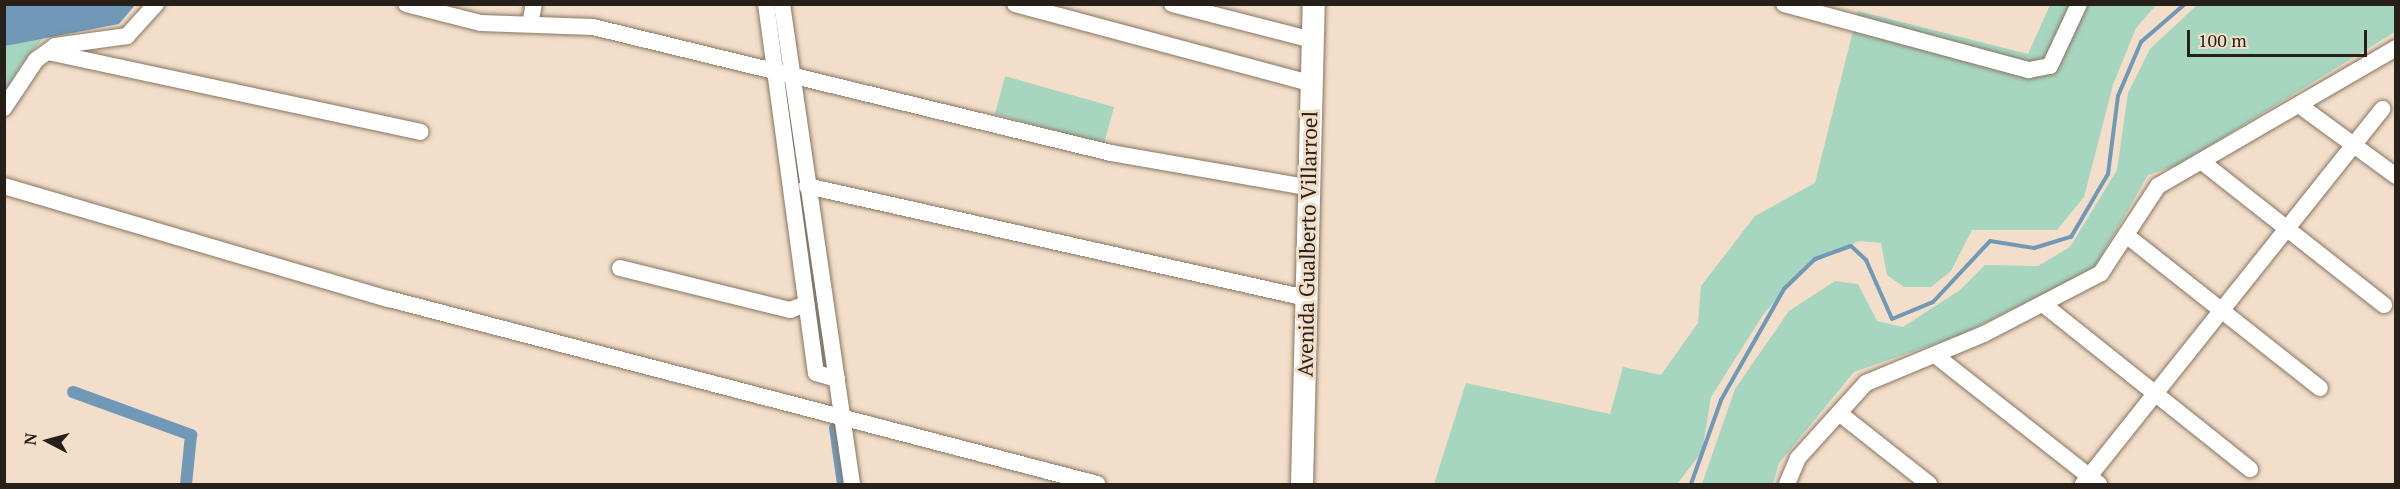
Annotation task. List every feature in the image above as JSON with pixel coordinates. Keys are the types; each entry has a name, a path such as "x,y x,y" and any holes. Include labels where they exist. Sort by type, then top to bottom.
{"main road":[{"name":"Avenida Gualberto Villarroel","path":"1302,484 1306,187 1314,4"}],"street":[{"path":"4,108 48,52 127,36 156,4"},
{"path":"406,4 481,23 593,27 774,70 791,78 1111,153 1306,187"},
{"path":"530,24 534,4"},
{"path":"766,4 816,373 837,379"},
{"path":"782,4 852,484"},
{"path":"1015,4 1310,82"},
{"path":"1172,4 1312,40"},
{"path":"1784,4 1814,8 2029,70 2050,66 2079,4"},
{"path":"1787,484 1798,458 1866,383 1935,355 2043,304 2101,273 2158,186 2396,48"},
{"path":"48,52 421,132"},
{"path":"2299,105 2396,176"},
{"path":"1935,355 2090,482 2155,393 2382,109"},
{"path":"2201,161 2384,305"},
{"path":"4,186 389,299 843,415 1097,484"},
{"path":"807,186 1306,298"},
{"path":"2126,235 2320,388"},
{"path":"620,268 790,310 806,304"},
{"path":"2043,304 2250,469"},
{"path":"1839,412 1929,484"}],"green space":[{"path":"2050,5 2156,5 2136,28 2113,85 2084,197 2057,230 1972,230 1951,271 1931,287 1904,287 1887,275 1881,243 1859,241 1804,267 1763,315 1711,397 1702,452 1677,484 1434,484 1466,383 1610,414 1623,367 1661,375 1698,323 1701,286 1755,216 1815,183 1858,11 2028,54"},
{"path":"2197,5 2395,5 2395,32 2178,165 2148,175 2094,269 1958,336 1854,372 1779,463 1773,484 1702,484 1735,389 1789,311 1835,281 1858,284 1877,321 1903,327 1960,290 1985,265 2038,266 2070,247 2117,170 2128,93 2150,49"},
{"path":"44,37 21,65 5,92 5,46"},
{"path":"1005,76 1114,107 1104,144 995,114"}],"water":[{"path":"4,5 135,5 119,24 5,46"}],"waterway":[{"path":"1691,484 1721,400 1784,289 1815,259 1851,246 1866,260 1892,319 1933,302 1990,241 2034,248 2071,237 2108,174 2118,96 2141,42 2185,4"},
{"path":"797,173 808,244"},
{"path":"811,265 826,366"},
{"path":"73,392 191,435 186,484"},
{"path":"835,428 843,484"}]}
